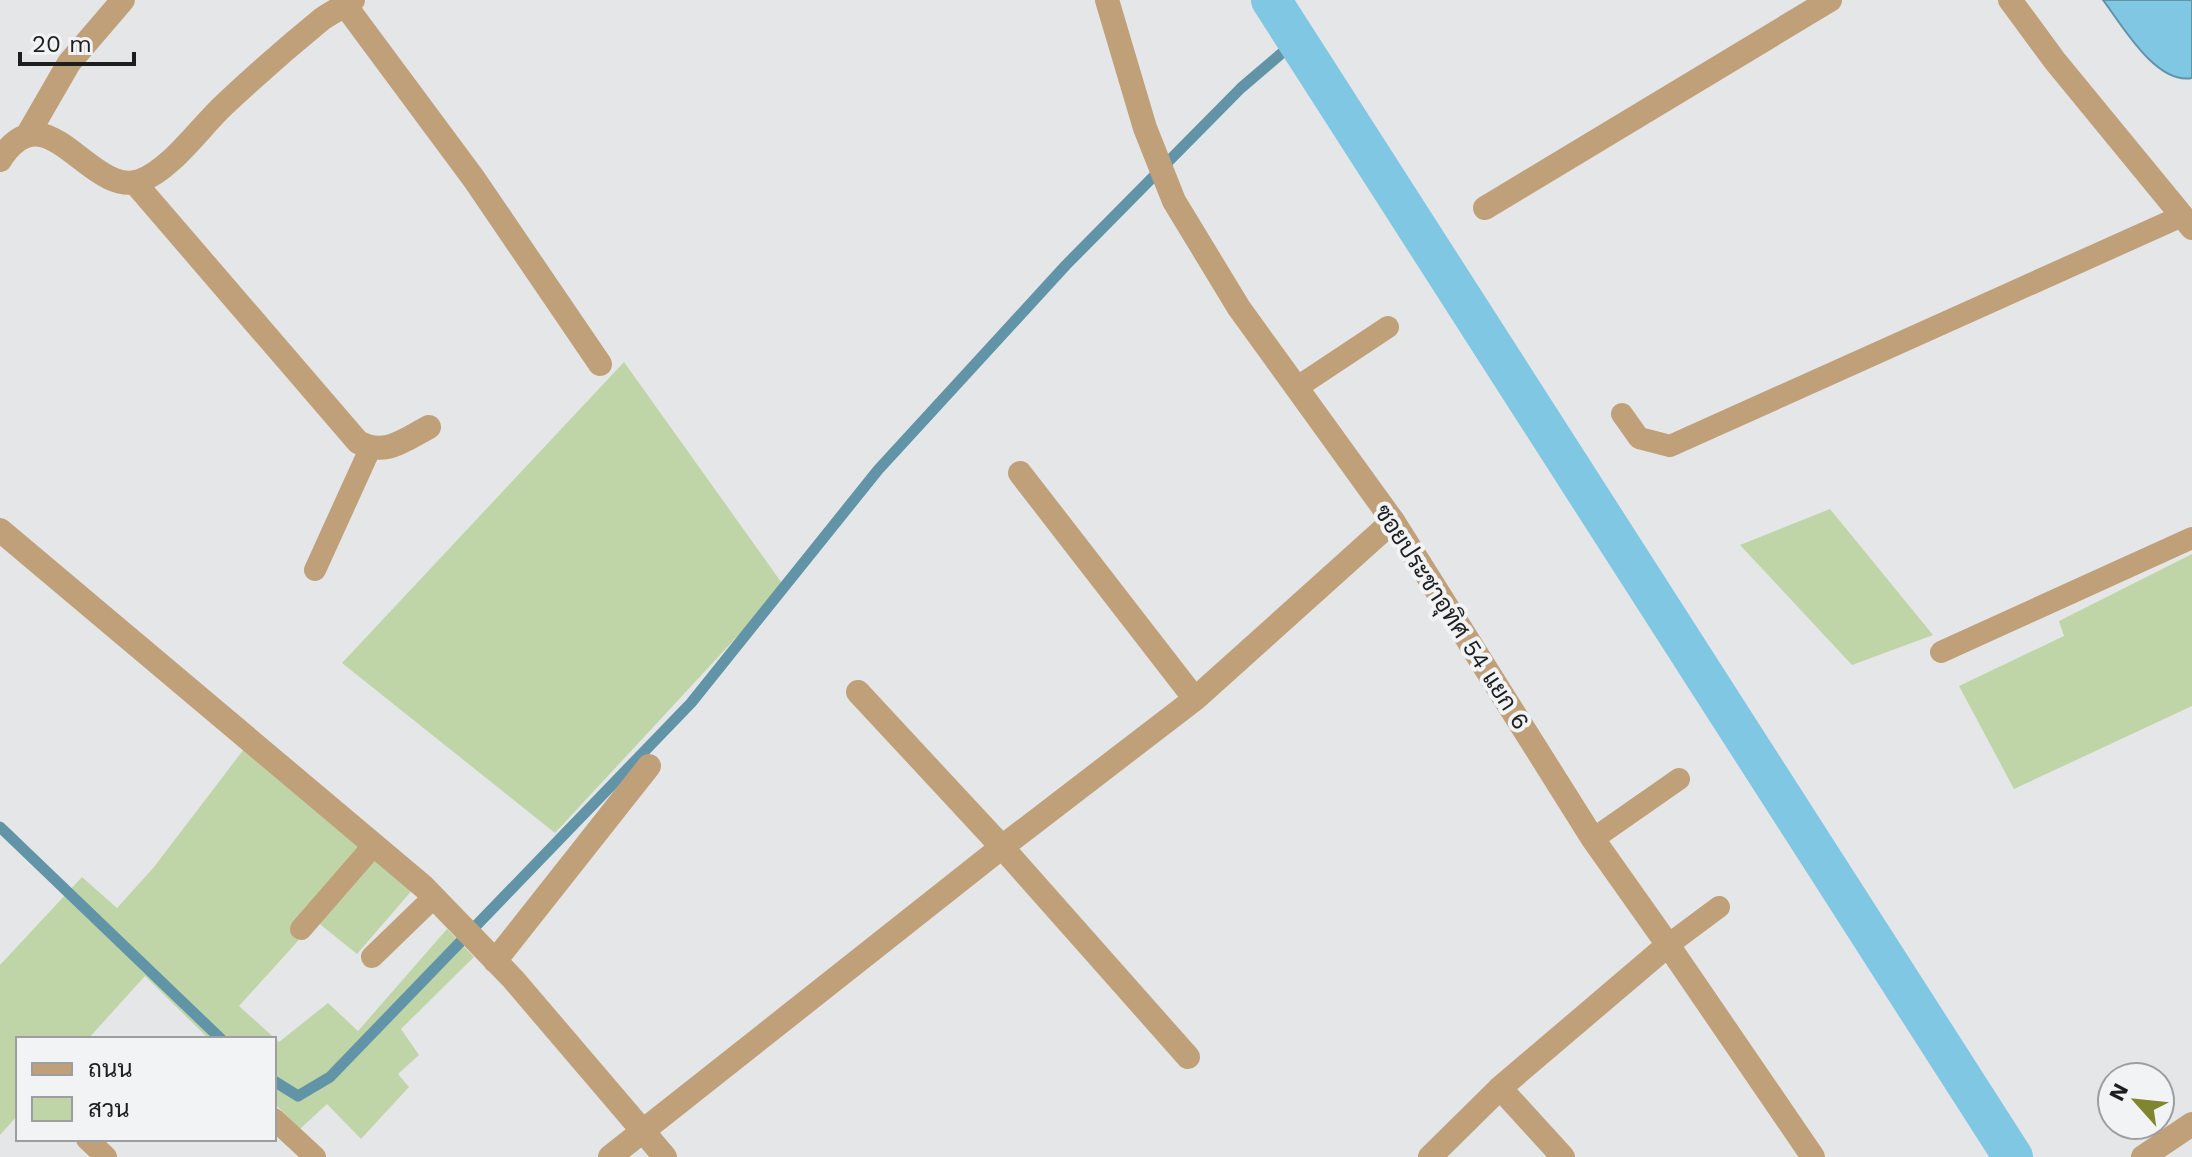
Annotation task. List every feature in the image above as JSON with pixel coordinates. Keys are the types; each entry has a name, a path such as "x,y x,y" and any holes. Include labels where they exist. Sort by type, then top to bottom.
{"street":[{"path":"0,160 8,148 28,134 69,63 123,0"},
{"name":"ซอยประชาอุทิศ 54 แยก 6","path":"1107,0 1145,128 1174,201 1239,308 1393,521 1593,839 1813,1157"},
{"path":"1485,208 1830,0"},
{"path":"2010,0 2055,61 2187,222"},
{"path":"28,134 49,136 113,180 135,183 156,175 224,104 324,17 349,3 600,364"},
{"path":"135,183 358,442 370,449 384,450 429,427"},
{"path":"1020,473 1195,699"},
{"path":"610,1157 1002,847 1195,699 1393,521"},
{"path":"0,530 442,905 490,955 665,1157"},
{"path":"858,692 1002,847 1188,1057"},
{"path":"490,955 649,766"},
{"path":"1430,1157 1500,1088 1668,945"},
{"path":"1500,1088 1563,1157"},
{"path":"2143,1157 2192,1124"}],"lane":[{"path":"1622,414 1639,438 1670,446 2187,222"},
{"path":"1296,388 1388,327"},
{"path":"315,570 370,449"},
{"path":"1941,652 2192,538"},
{"path":"1593,839 1679,779"},
{"path":"301,929 374,845"},
{"path":"372,957 442,905"},
{"path":"1668,945 1719,907"},
{"path":"276,1121 315,1157"},
{"path":"89,1141 106,1157"}],"green space":[{"path":"624,362 784,586 555,833 342,663"},
{"path":"1830,509 1933,635 1852,665 1740,545"},
{"path":"2192,554 2192,706 2014,789 1959,686 2064,636 2059,621"},
{"path":"244,749 414,888 357,954 316,921 239,1006 273,1037 207,1037 145,976 90,1037 16,1037 16,1117 0,1135 0,965 82,877 117,908 154,867"},
{"path":"447,929 474,957 401,1029 419,1055 398,1074 409,1087 361,1139 327,1104 300,1129 276,1105 276,1039 279,1042 328,1003 358,1031"}],"water":[{"path":"2103,0 2192,0 2192,78 2179,78 2153,63 2130,38"}],"waterway":[{"path":"1271,0 2013,1157"},
{"path":"276,1082 298,1096 330,1077 691,703 878,470 1066,265 1241,88 1297,40"},
{"path":"0,827 219,1037"}]}
